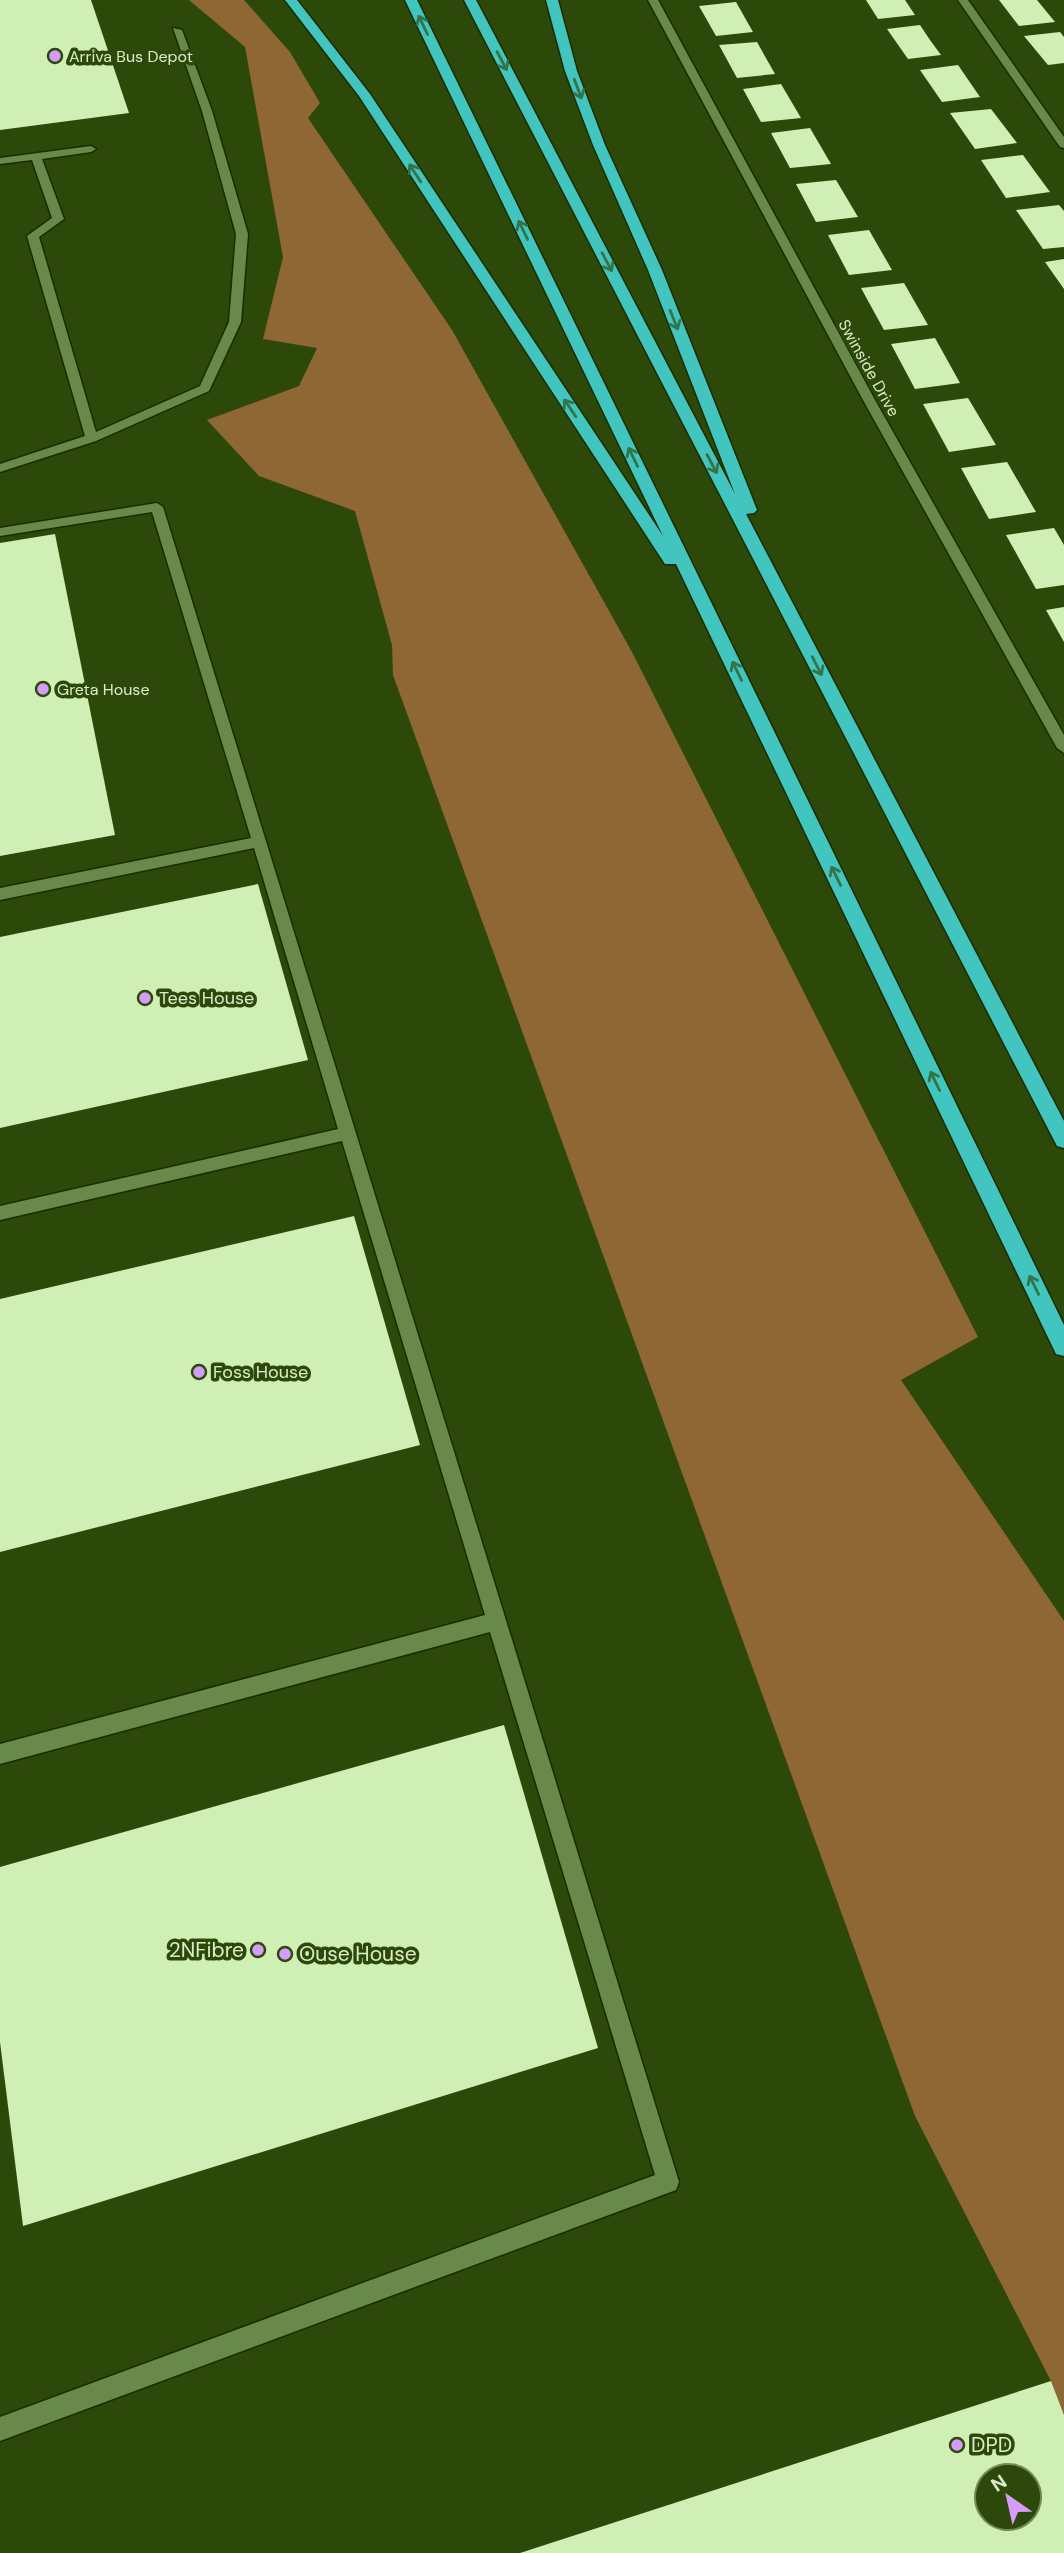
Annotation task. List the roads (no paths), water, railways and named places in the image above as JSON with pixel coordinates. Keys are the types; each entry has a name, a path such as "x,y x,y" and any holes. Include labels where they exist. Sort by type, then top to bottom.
{"highway":[{"path":"291,0 364,94 716,628"},
{"path":"411,0 1064,1347"},
{"path":"470,0 1064,1140"},
{"path":"552,0 571,71 594,133 654,270 791,615"}],"street":[{"name":"Swinside Drive","path":"653,0 862,388 1064,748"},
{"path":"963,0 1064,145"},
{"path":"0,468 92,438 205,388 235,322 242,234 207,111 177,30"},
{"path":"0,161 91,149"},
{"path":"36,156 58,219 33,236 92,438"},
{"path":"0,532 157,507 668,2182 0,2429"},
{"path":"0,894 259,842"},
{"path":"0,1213 348,1133"},
{"path":"0,1754 497,1621"}],"place":[{"name":"Arriva Bus Depot","path":"55,56"},
{"name":"Greta House","path":"43,689"},
{"name":"Tees House","path":"145,998"},
{"name":"Foss House","path":"199,1372"},
{"name":"2NFibre","path":"258,1950"},
{"name":"Ouse House","path":"285,1954"},
{"name":"DPD","path":"957,2445"}]}
